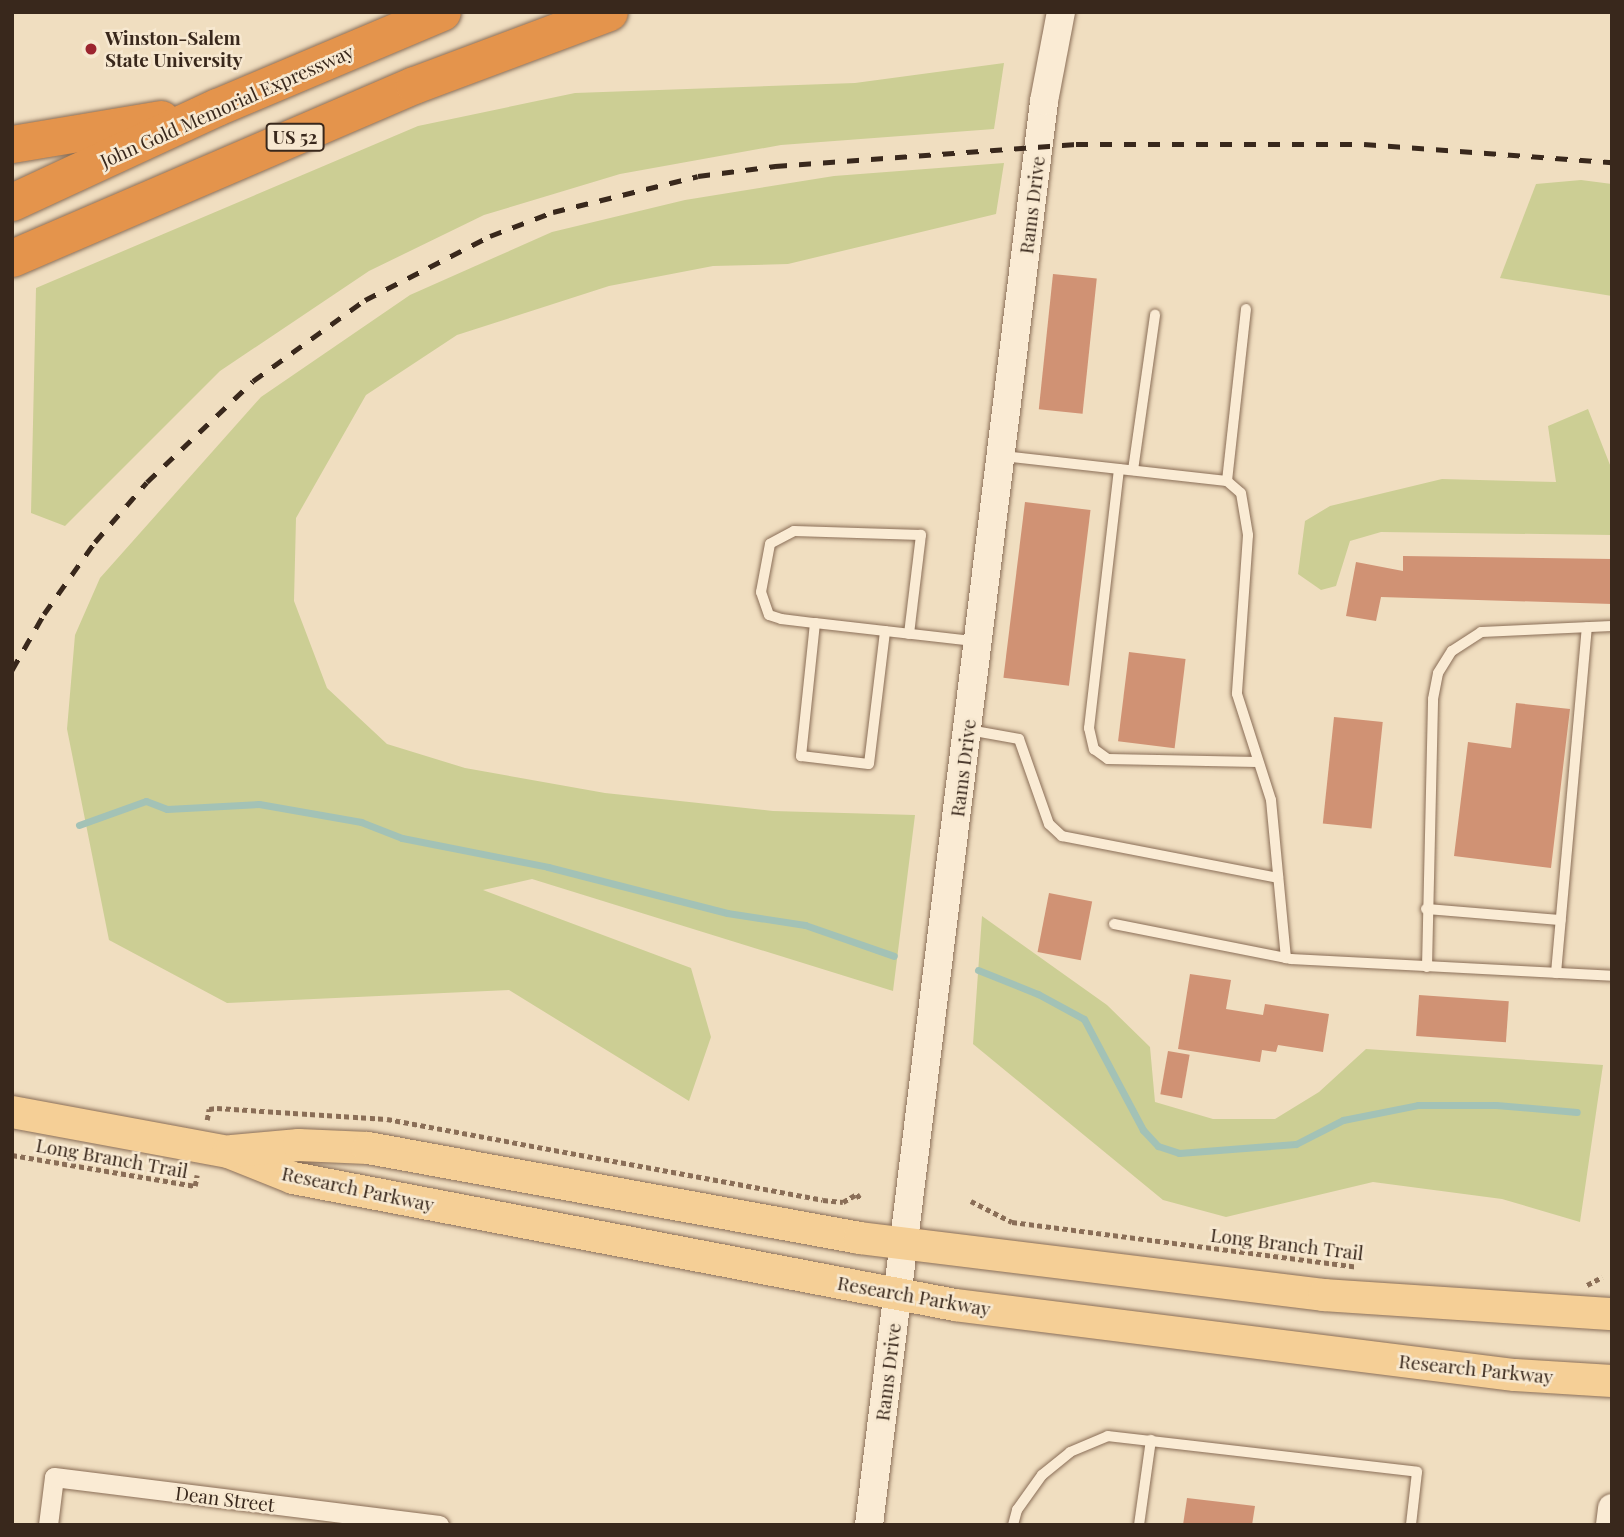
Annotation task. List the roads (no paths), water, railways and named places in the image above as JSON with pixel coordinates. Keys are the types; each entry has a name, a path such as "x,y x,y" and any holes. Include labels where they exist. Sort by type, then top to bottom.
{"highway":[{"name":"John Gold Memorial Expressway","path":"12,202 217,107 442,12"},
{"name":"US 52","path":"12,258 414,85 609,12"},
{"path":"12,144 84,135 217,107"}],"main road":[{"name":"Rams Drive","path":"869,1525 1044,101 1061,12"},
{"name":"Research Parkway","path":"12,1112 228,1152 293,1178 898,1294 1502,1373 1612,1381"},
{"name":"Research Parkway","path":"228,1152 299,1145 394,1152 904,1243 1324,1295 1612,1314"},
{"path":"1610,1525 1612,1508"}],"street":[{"name":"Dean Street","path":"48,1525 54,1478 439,1525"}],"lane":[{"path":"1227,481 1246,309"},
{"path":"1133,470 1155,315"},
{"path":"1001,456 1227,481 1241,493 1247,510 1237,694 1271,800 1286,958"},
{"path":"1119,469 1089,729 1094,749 1108,759 1257,762"},
{"path":"909,634 921,535 794,531 770,544 761,592 769,615 815,623 885,631 909,634 978,642"},
{"path":"815,623 801,756 815,758 869,764 885,631"},
{"path":"1427,967 1426,909 1433,699 1438,673 1452,651 1481,632 1612,625"},
{"path":"1556,973 1587,627"},
{"path":"968,730 1019,739 1049,824 1062,836 1278,878"},
{"path":"1426,909 1561,920"},
{"path":"1114,924 1286,958 1612,976"},
{"path":"1013,1525 1017,1510 1042,1475 1070,1452 1108,1436 1417,1472 1411,1525"},
{"path":"1139,1525 1151,1440"}],"waterway":[{"path":"79,825 146,801 167,809 259,804 361,822 402,838 548,867 727,913 805,925 894,956"},
{"path":"978,970 1038,994 1084,1019 1143,1130 1158,1146 1179,1153 1296,1144 1343,1120 1418,1105 1496,1105 1577,1112"}],"railway":[{"path":"12,670 44,614 95,542 147,482 253,381 365,300 490,236 553,212 698,176 775,166 1076,144 1364,144 1612,162"}],"place":[{"name":"Winston-Salem State University","path":"91,49"}]}
